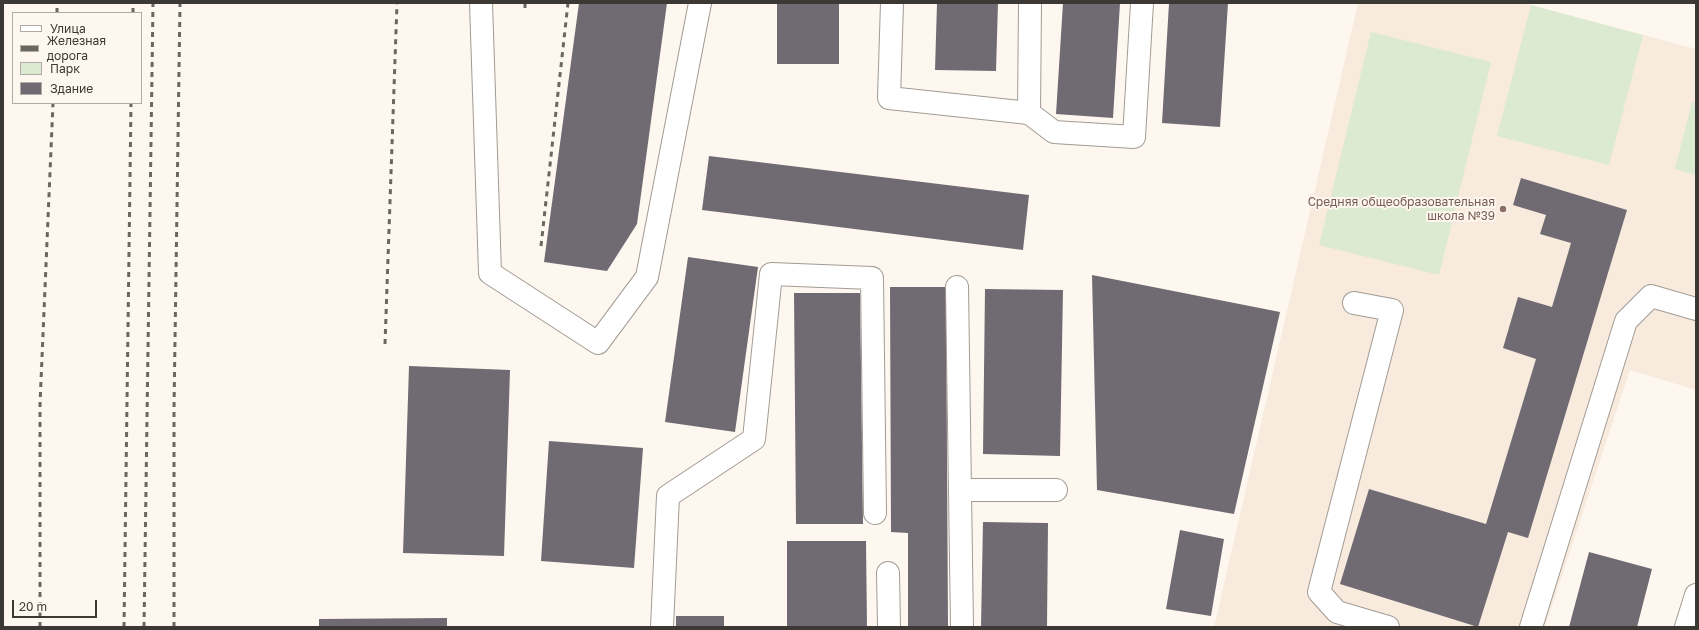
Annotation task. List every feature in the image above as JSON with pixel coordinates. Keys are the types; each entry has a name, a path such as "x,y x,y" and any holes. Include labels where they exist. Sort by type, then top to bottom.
{"lane":[{"path":"481,3 490,273 598,343 647,277 700,3"},
{"path":"892,3 889,98 1029,113 1054,132 1134,137 1142,3"},
{"path":"1029,113 1030,3"},
{"path":"662,627 668,496 754,439 771,274 872,278 875,513"},
{"path":"957,288 962,627"},
{"path":"1531,627 1626,321 1651,296 1696,309"},
{"path":"1354,303 1392,310 1319,592 1337,612 1388,627"},
{"path":"961,490 1056,490"},
{"path":"888,573 889,627"},
{"path":"1686,627 1696,595"}],"shaded area":[{"name":"Средняя общеобразовательная школа №39","path":"1358,3 1523,3 1696,49 1696,390 1630,370 1545,627 1214,627"}],"green space":[{"path":"1531,5 1643,35 1609,165 1497,136"},
{"path":"1371,32 1491,62 1439,275 1319,245"},
{"path":"1692,102 1696,103 1696,175 1675,169"}],"building":[{"path":"579,3 667,3 637,224 607,271 544,262"},
{"path":"777,3 839,3 839,64 777,64"},
{"path":"937,3 998,3 996,71 935,70"},
{"path":"1063,3 1120,3 1113,118 1056,114"},
{"path":"1169,3 1228,3 1220,127 1162,123"},
{"path":"709,156 1029,195 1023,250 702,210"},
{"path":"1521,178 1627,210 1528,538 1508,532 1478,627 1340,584 1369,489 1486,524 1536,359 1503,348 1518,297 1552,307 1571,243 1540,234 1546,215 1513,205"},
{"path":"688,257 758,267 735,432 665,422"},
{"path":"1092,275 1280,312 1234,514 1097,490"},
{"path":"890,287 946,287 948,627 908,627 908,533 891,532"},
{"path":"985,289 1063,290 1060,456 983,454"},
{"path":"794,293 860,293 863,524 796,524"},
{"path":"409,366 510,370 504,556 403,553"},
{"path":"549,441 643,448 634,568 541,561"},
{"path":"983,522 1048,523 1047,627 981,627"},
{"path":"1180,530 1224,539 1211,616 1166,609"},
{"path":"787,541 866,541 867,627 787,627"},
{"path":"1589,552 1652,569 1637,627 1569,627"},
{"path":"676,616 724,616 724,627 676,627"},
{"path":"447,618 447,627 319,627 319,619"}],"railway":[{"path":"57,3 57,12"},
{"path":"133,3 133,12"},
{"path":"144,627 153,3"},
{"path":"174,627 174,408 180,3"},
{"path":"385,344 397,3"},
{"path":"525,3 525,8"},
{"path":"541,246 568,3"},
{"path":"40,627 40,404 53,104"},
{"path":"124,627 131,104"}],"place":[{"name":"Средняя общеобразовательная школа №39","path":"1503,209"}]}
